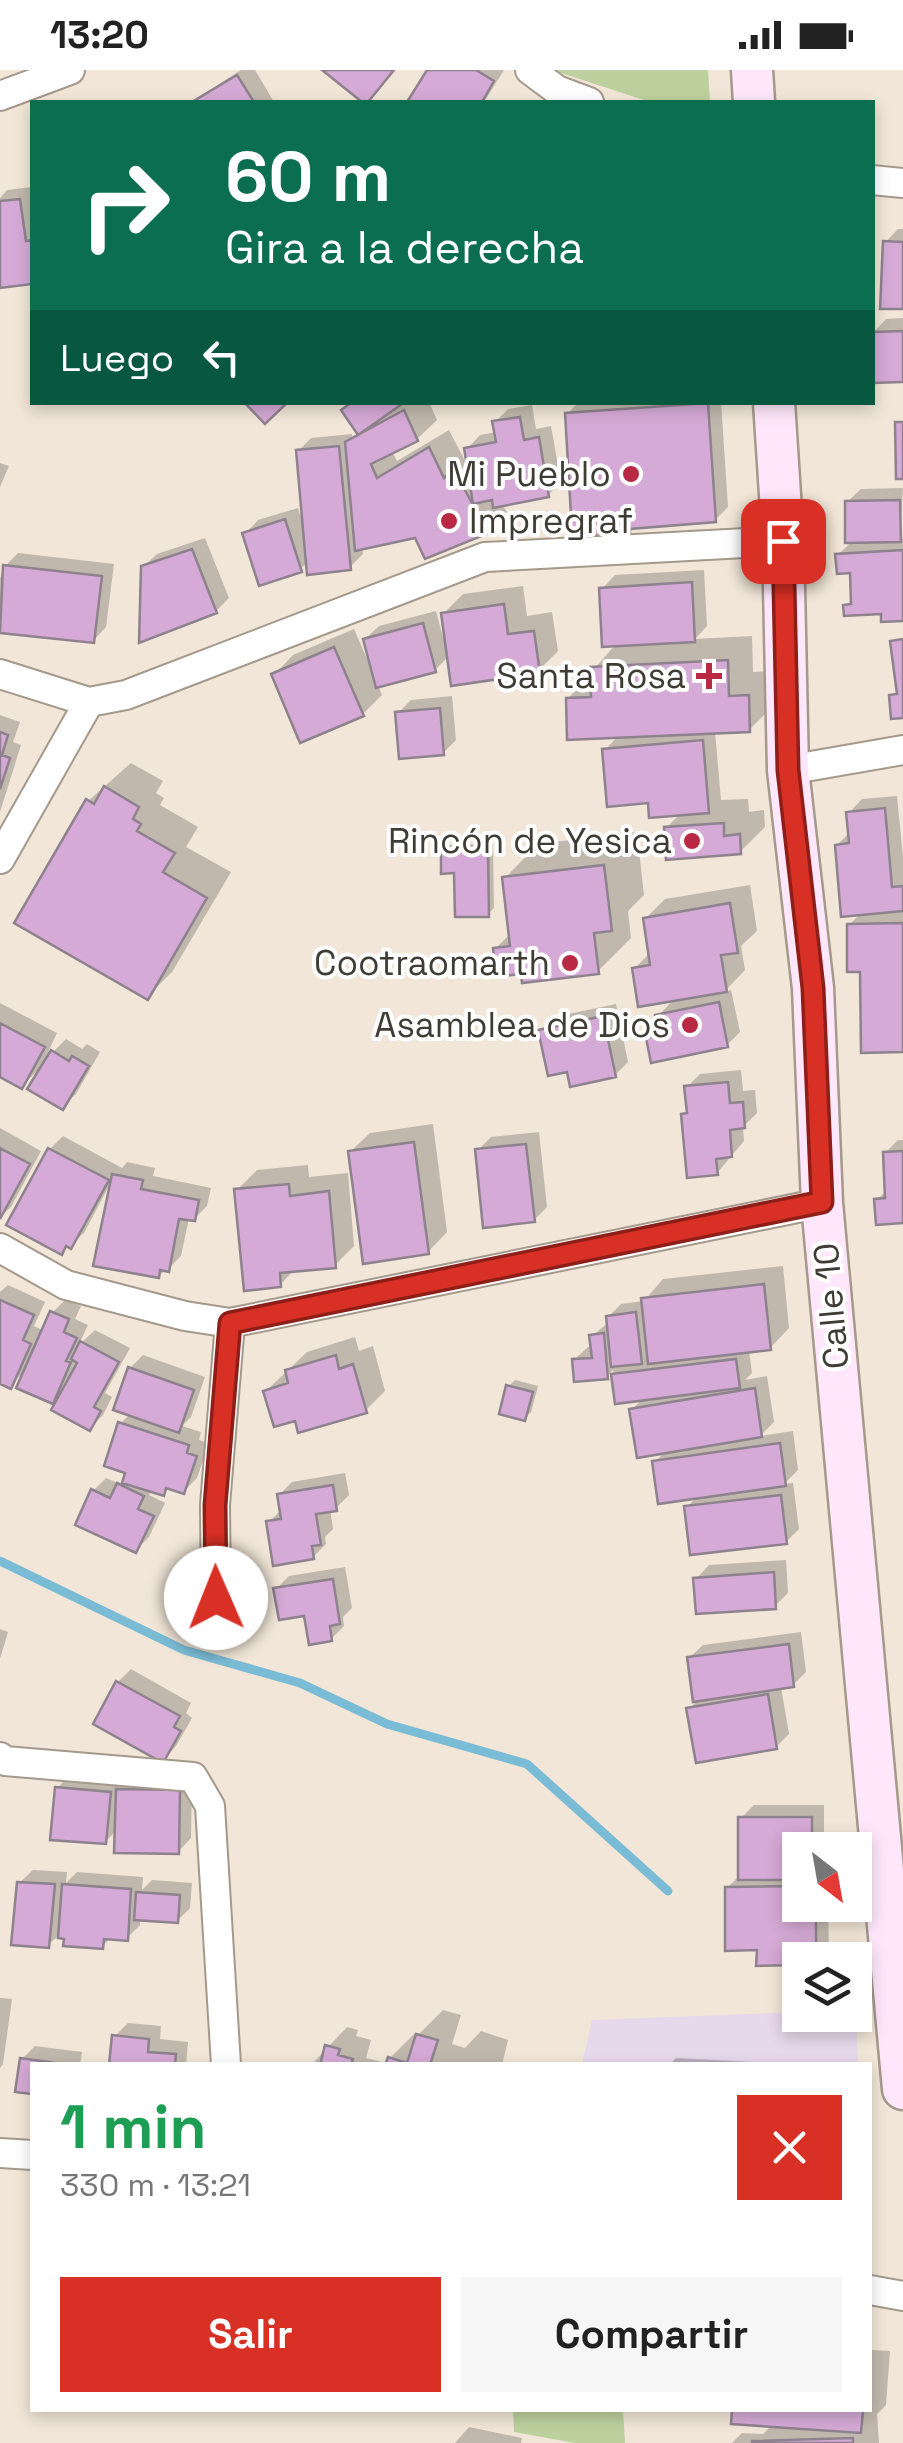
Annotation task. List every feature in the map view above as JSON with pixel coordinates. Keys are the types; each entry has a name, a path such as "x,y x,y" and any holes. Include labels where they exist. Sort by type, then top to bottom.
{"main road":[{"path":"752,70 754,100"},
{"name":"Calle 10","path":"774,405 783,541 788,770 813,988 822,1202 903,2089"}],"street":[{"path":"0,96 70,70"},
{"path":"530,70 557,90 583,100"},
{"path":"875,180 903,184"},
{"path":"0,674 89,702 126,696 485,557 783,541"},
{"path":"0,859 89,702"},
{"path":"788,770 903,750"},
{"path":"0,1248 66,1285 185,1316 230,1323 822,1202"},
{"path":"216,1598 215,1505 230,1323"},
{"path":"0,1758 5,1762 194,1777 210,1806 226,2062"},
{"path":"0,2153 30,2156"},
{"path":"872,2290 903,2296"}],"shaded area":[{"path":"782,2013 782,2032 857,2032 858,2062 583,2062 592,2020"}],"green space":[{"path":"552,70 708,70 710,100 644,100"},
{"path":"513,2412 623,2412 625,2443 575,2443 514,2432"}],"building":[{"path":"322,70 394,70 370,100 360,100"},
{"path":"427,70 476,70 494,81 483,100 408,100"},
{"path":"237,75 253,100 195,100"},
{"path":"20,199 26,241 30,240 30,284 0,288 0,201"},
{"path":"883,241 903,242 903,309 880,309"},
{"path":"903,331 903,382 875,383 875,332"},
{"path":"247,405 285,405 265,424"},
{"path":"348,405 401,405 358,435 341,410"},
{"path":"708,405 716,522 569,538 565,413"},
{"path":"404,410 418,441 371,464 377,478 429,447 444,478 453,469 489,533 425,559 415,538 355,551 345,442"},
{"path":"520,417 524,440 539,437 549,497 493,508 492,500 473,504 464,448 496,442 492,421"},
{"path":"895,422 903,422 903,479 896,479"},
{"path":"339,446 351,570 307,575 296,450"},
{"path":"900,500 901,542 845,543 845,501"},
{"path":"285,519 302,572 259,586 242,533"},
{"path":"192,549 217,613 139,643 141,566"},
{"path":"903,550 903,621 881,622 881,614 844,616 843,605 851,604 850,573 837,574 835,554"},
{"path":"3,565 102,576 94,643 0,633"},
{"path":"692,582 695,642 602,647 599,588"},
{"path":"504,604 508,634 534,631 540,673 451,686 441,613"},
{"path":"423,623 436,672 376,688 363,639"},
{"path":"903,639 903,718 891,719 889,695 897,694 890,641"},
{"path":"334,647 364,716 300,743 271,674"},
{"path":"728,660 729,696 749,695 750,732 567,740 566,698 591,697 590,667"},
{"path":"440,708 444,755 399,759 395,712"},
{"path":"0,732 8,735 2,755 10,758 0,789"},
{"path":"703,740 709,813 649,818 648,803 607,807 602,749"},
{"path":"104,786 139,807 133,819 141,824 137,831 175,853 163,872 207,898 148,1000 14,923 86,799 94,804"},
{"path":"885,808 892,887 903,886 903,911 841,917 835,845 849,843 846,812"},
{"path":"724,823 724,836 740,834 741,854 666,860 664,827"},
{"path":"488,849 489,917 455,917 454,873 441,874 441,850"},
{"path":"604,865 612,931 594,933 599,974 522,983 521,974 496,977 493,948 510,946 502,877"},
{"path":"730,903 738,953 721,955 727,992 638,1007 632,968 650,965 643,918"},
{"path":"903,923 903,1052 861,1053 860,972 847,972 847,924"},
{"name":"Asamblea de Dios","path":"719,1002 728,1047 651,1063 646,1038 659,1035 655,1015"},
{"path":"603,1016 616,1077 570,1087 567,1072 548,1076 538,1030"},
{"path":"0,1023 45,1047 22,1089 0,1077"},
{"path":"51,1050 69,1061 72,1056 89,1066 63,1110 27,1089"},
{"path":"728,1082 730,1103 743,1102 745,1128 730,1130 732,1157 716,1159 718,1175 687,1178 681,1114 687,1113 684,1086"},
{"path":"414,1142 429,1254 363,1264 348,1151"},
{"path":"526,1144 535,1222 483,1228 475,1149"},
{"path":"0,1148 30,1164 0,1219"},
{"path":"48,1148 109,1180 71,1249 66,1246 62,1255 6,1225"},
{"path":"903,1151 903,1223 876,1225 874,1199 885,1198 883,1152"},
{"path":"112,1174 143,1180 141,1189 199,1200 195,1221 179,1219 169,1272 160,1270 159,1278 93,1266"},
{"path":"289,1184 290,1196 329,1191 336,1268 280,1273 281,1287 244,1291 234,1189"},
{"path":"764,1284 771,1350 648,1364 641,1298"},
{"path":"0,1300 34,1315 23,1340 31,1344 11,1389 0,1384"},
{"path":"50,1311 69,1319 64,1332 77,1338 53,1404 16,1388"},
{"path":"636,1312 642,1364 611,1367 606,1316"},
{"path":"604,1333 608,1379 574,1382 572,1359 592,1358 589,1335"},
{"path":"80,1341 119,1362 94,1407 101,1411 90,1431 51,1410 77,1363 71,1359"},
{"path":"336,1355 339,1369 353,1364 367,1413 298,1433 295,1421 274,1427 263,1391 288,1383 285,1370"},
{"path":"736,1359 740,1388 615,1404 611,1374"},
{"path":"128,1367 194,1390 179,1433 113,1410"},
{"path":"506,1385 533,1392 525,1421 499,1414"},
{"path":"755,1388 762,1437 637,1458 629,1409"},
{"path":"118,1422 189,1445 187,1453 197,1456 184,1494 166,1488 164,1496 122,1483 125,1473 104,1466"},
{"path":"780,1443 786,1486 658,1504 652,1461"},
{"path":"117,1483 144,1496 138,1509 154,1516 136,1553 75,1525 91,1489 110,1498"},
{"path":"333,1485 337,1511 316,1514 321,1545 312,1546 314,1559 273,1566 266,1521 281,1519 277,1494"},
{"path":"781,1495 787,1544 690,1555 684,1506"},
{"path":"774,1572 776,1609 696,1614 693,1578"},
{"path":"333,1579 340,1624 330,1626 332,1641 309,1645 304,1616 279,1620 273,1588"},
{"path":"789,1644 794,1687 693,1702 687,1657"},
{"path":"116,1681 180,1716 174,1727 181,1731 163,1763 93,1724"},
{"path":"768,1694 777,1749 696,1763 686,1708"},
{"path":"55,1787 111,1792 106,1844 50,1840"},
{"path":"116,1789 180,1790 179,1854 114,1853"},
{"path":"738,1817 812,1817 812,1832 782,1832 782,1880 738,1880"},
{"path":"17,1882 55,1884 49,1948 11,1945"},
{"path":"62,1884 131,1889 128,1941 104,1939 103,1949 63,1946 64,1939 58,1938"},
{"path":"782,1886 782,1922 816,1922 816,1942 782,1942 782,1965 756,1966 757,1950 725,1951 725,1887"},
{"path":"136,1892 180,1895 178,1923 134,1920"},
{"path":"416,2034 438,2040 431,2062 407,2062"},
{"path":"112,2035 149,2039 148,2052 176,2054 175,2062 109,2062"},
{"path":"325,2045 340,2049 338,2055 353,2059 352,2062 321,2062"},
{"path":"20,2058 49,2062 30,2062 30,2094 15,2092"},
{"path":"732,2412 863,2412 861,2433 731,2424"},
{"path":"853,2438 853,2443 752,2443 752,2441"}],"waterway":[{"path":"0,1561 184,1650 300,1683 387,1724 527,1764 668,1891"}],"place":[{"name":"Mi Pueblo","path":"631,474"},
{"name":"Impregraf","path":"449,521"},
{"name":"Santa Rosa","path":"709,676"},
{"name":"Rincón de Yesica","path":"692,841"},
{"name":"Cootraomarth","path":"570,963"},
{"name":"Asamblea de Dios","path":"690,1025"}],"route":[{"path":"216,1598 215,1505 230,1323 822,1202 813,988 788,770 783,541"}]}
